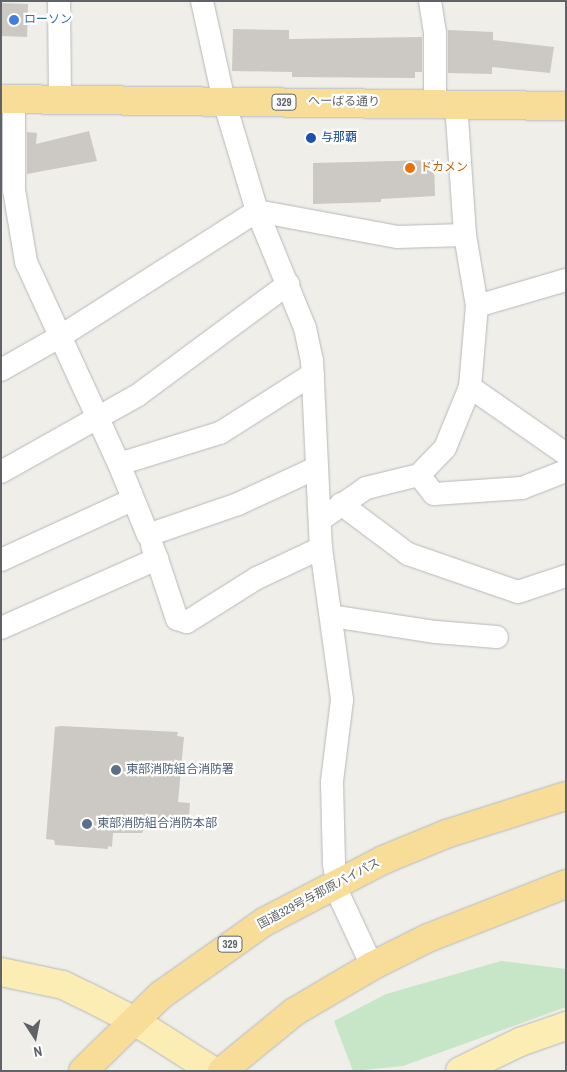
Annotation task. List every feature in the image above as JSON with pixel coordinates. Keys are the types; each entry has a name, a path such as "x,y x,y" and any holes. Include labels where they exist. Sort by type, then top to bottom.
{"highway":[{"name":"へーばる通り","path":"7,99 566,106"},
{"name":"国道329号与那原バイパス","path":"83,1071 133,1020 220,950 264,922 337,883 446,834 566,796"},
{"path":"222,1071 294,1012 372,966 428,938 566,884"}],"main road":[{"path":"1,972 63,985 133,1020 213,1071"},
{"path":"460,1071 520,1042 566,1026"}],"street":[{"path":"58,1 60,100"},
{"path":"202,1 224,101 257,211 305,328 314,374 316,468 321,548 342,700 332,782 337,883 372,966"},
{"path":"320,520 366,488 419,475 445,448 470,387 477,306 430,1"},
{"path":"7,99 14,190 26,262 119,464 157,559 177,619 188,622 258,578 321,548"},
{"path":"1,370 61,336 257,211 397,237 465,235"},
{"path":"477,306 566,280"},
{"path":"1,472 138,395 288,284"},
{"path":"119,464 220,433 314,374"},
{"path":"470,387 566,454"},
{"path":"148,535 238,504 316,468"},
{"path":"419,475 434,494 522,488 566,471"},
{"path":"1,560 132,500"},
{"path":"341,504 408,554 518,592 566,576"},
{"path":"1,628 157,559"},
{"path":"331,616 436,632 497,637"}],"green space":[{"path":"501,961 566,969 566,1007 403,1066 353,1071 334,1021 386,994"}],"building":[{"name":"ローソン","path":"1,3 28,4 27,37 1,36"},
{"path":"233,29 289,30 289,39 422,37 422,72 415,72 415,78 292,77 292,72 232,71"},
{"path":"448,30 493,32 493,40 554,47 550,73 492,67 492,74 448,73"},
{"path":"89,131 97,161 27,174 27,132 37,133 36,144"},
{"path":"434,160 435,196 381,199 381,202 313,204 313,163"},
{"name":"東部消防組合消防署","path":"55,727 178,732 177,736 184,737 178,802 190,803 188,828 152,825 151,830 144,829 142,833 113,833 112,847 108,846 108,849 55,845 54,840 46,839"}],"place":[{"name":"ローソン","path":"14,20"},
{"name":"与那覇","path":"311,138"},
{"name":"ドカメン","path":"410,168"},
{"name":"東部消防組合消防署","path":"116,770"},
{"name":"東部消防組合消防本部","path":"87,824"}]}
